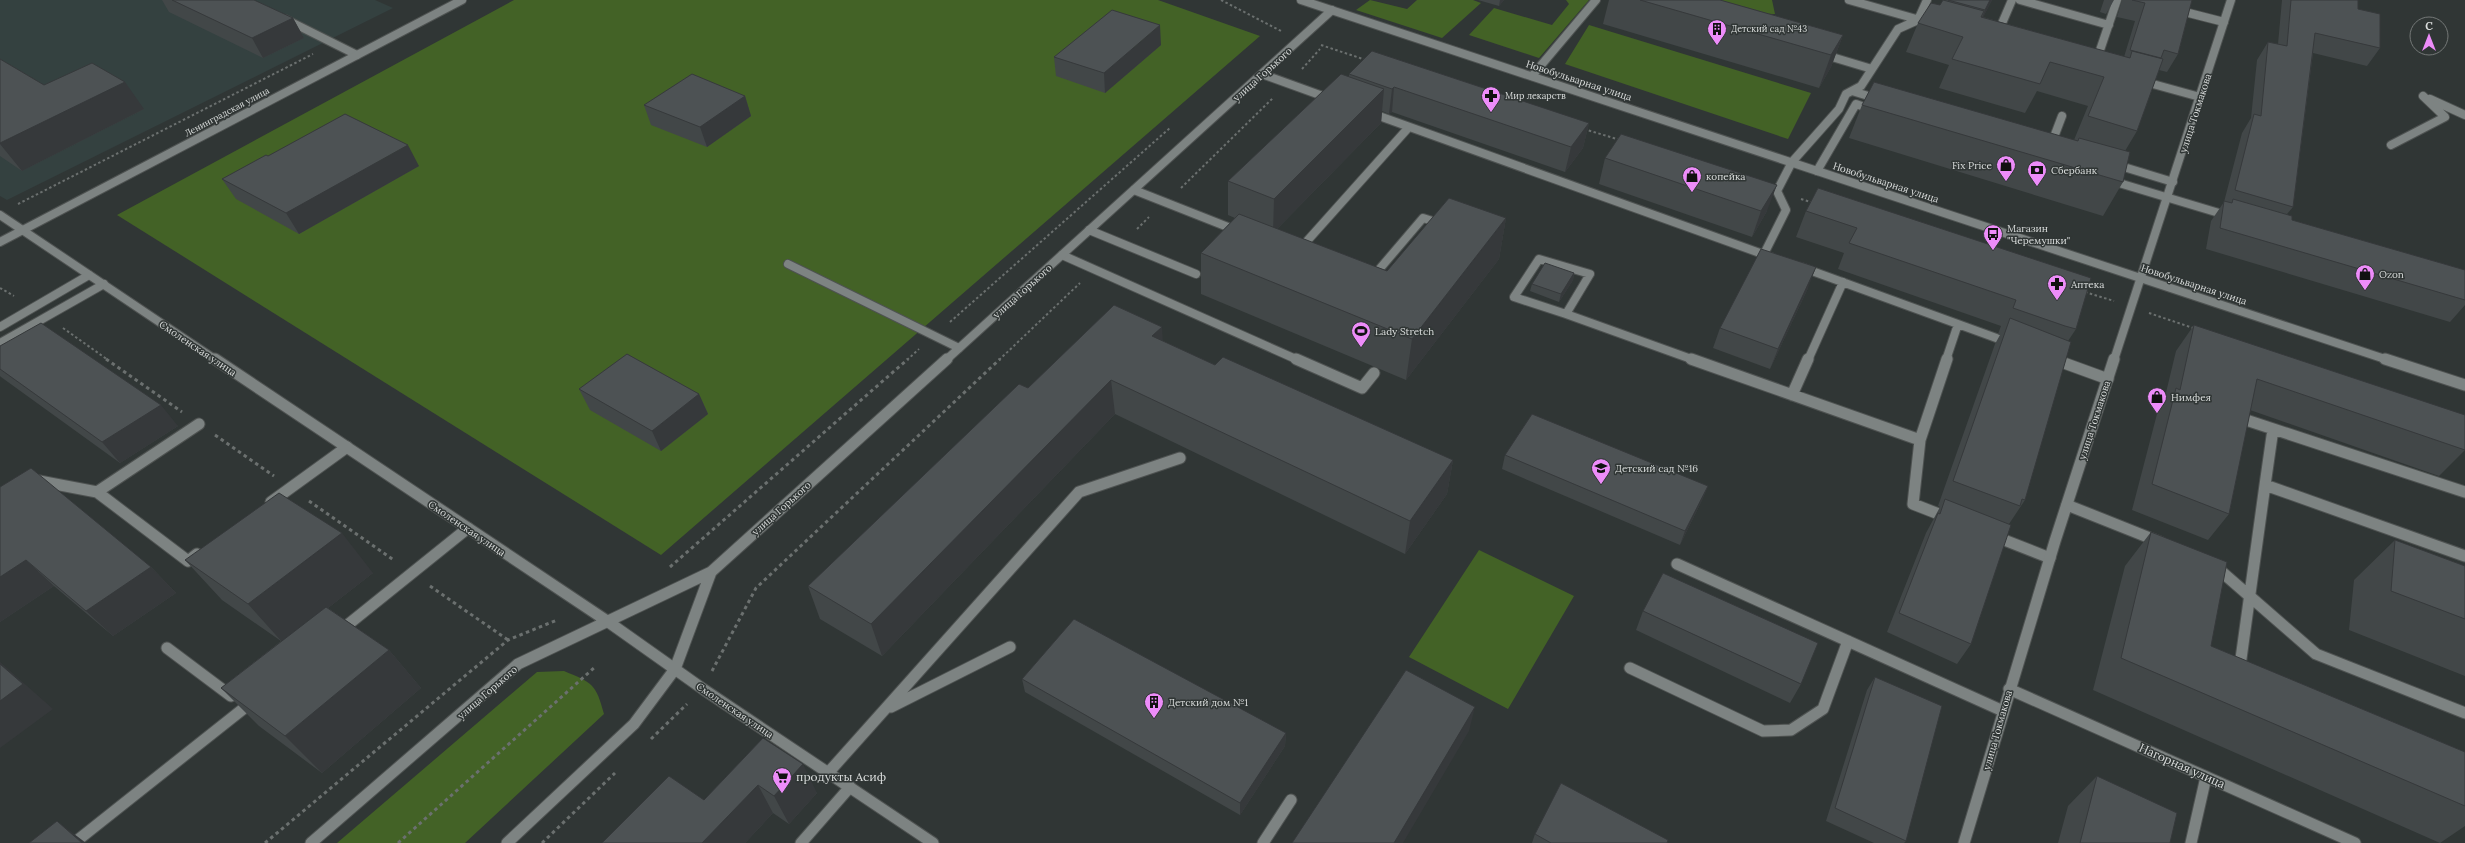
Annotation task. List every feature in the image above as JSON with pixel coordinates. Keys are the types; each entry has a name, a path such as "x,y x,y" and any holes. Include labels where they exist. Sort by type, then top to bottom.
{"street":[{"name":"Ленинградская улица","path":"0,242 462,0"},
{"name":"Новобульварная улица","path":"1301,0 2465,385"},
{"path":"1532,76 1596,0"},
{"path":"1849,0 1941,26"},
{"path":"1764,254 1786,210 1777,191 1792,162 1839,108 1846,94 1861,86 1898,29 1918,20 1927,0"},
{"path":"1994,40 2012,0"},
{"path":"2020,0 2109,25"},
{"path":"2094,68 2117,0"},
{"name":"улица Токмакова","path":"1964,843 2009,689 2050,558 2231,0"},
{"path":"2167,7 2224,22"},
{"name":"улица Горького","path":"311,843 518,664 711,572 1301,40 1332,10"},
{"path":"278,16 357,55"},
{"path":"1811,51 1872,69"},
{"path":"1262,74 1341,103"},
{"path":"2132,78 2200,96"},
{"path":"1852,91 1890,103"},
{"path":"2391,145 2446,117 2423,96 2465,115"},
{"path":"1817,171 1856,104 1878,111"},
{"path":"1356,108 1778,259"},
{"path":"2051,145 2062,116"},
{"path":"1296,253 1409,127"},
{"path":"2104,161 2173,182"},
{"path":"2099,177 2236,218"},
{"path":"1134,190 1245,234"},
{"name":"Смоленская улица","path":"0,215 607,621 703,689 933,843"},
{"path":"1362,278 1369,281 1423,218 1451,227"},
{"path":"1090,230 1196,274"},
{"path":"1062,255 1362,388 1374,373"},
{"path":"1566,314 1590,274 1539,258 1514,297 1566,314 1920,440"},
{"path":"788,264 959,348"},
{"path":"1792,264 2018,346"},
{"path":"0,327 89,275"},
{"path":"1792,395 1843,282"},
{"path":"0,343 104,284"},
{"path":"1956,521 1913,504 1920,440 1958,324"},
{"path":"2040,354 2108,379"},
{"path":"2243,419 2465,492"},
{"path":"97,492 199,424"},
{"path":"2255,672 2240,666 2273,429"},
{"path":"265,506 347,447"},
{"path":"828,773 1079,492 1180,458"},
{"path":"25,487 37,479 97,492 188,561 207,547"},
{"path":"2265,485 2465,556"},
{"path":"2067,506 2174,548"},
{"path":"332,638 468,528"},
{"path":"1985,532 2050,558"},
{"path":"2203,559 2210,562 2316,654 2465,713"},
{"path":"1677,564 2003,711"},
{"name":"улица Горького","path":"507,843 634,724 675,669 711,572"},
{"path":"1630,668 1763,731 1790,730 1823,709 1848,641"},
{"path":"886,709 1010,647"},
{"path":"166,648 246,706"},
{"name":"Нагорная улица","path":"2009,689 2355,843"},
{"path":"74,843 264,692"},
{"path":"2191,843 2206,777"},
{"path":"801,843 850,787"},
{"path":"1263,843 1291,800"}],"path":[{"path":"1221,0 1301,40 1369,60"},
{"path":"1275,36 1281,31"},
{"path":"14,206 333,44"},
{"path":"1122,243 1288,84 1323,46"},
{"path":"666,571 1173,125"},
{"path":"1580,128 1626,142"},
{"path":"1777,191 1815,203"},
{"path":"645,744 703,689 756,588 1094,270"},
{"path":"0,288 33,308"},
{"path":"2079,290 2200,330"},
{"path":"46,317 508,640"},
{"path":"265,843 508,640 587,608"},
{"path":"398,843 594,667"},
{"path":"542,843 616,772"}],"shaded area":[{"path":"0,0 375,0 393,8 7,200 0,196"}],"green space":[{"path":"514,0 1158,0 1260,36 661,555 117,215"},
{"path":"1370,0 1407,9 1417,0 1473,0 1481,3 1442,38 1356,10"},
{"path":"1566,0 1589,0 1539,58 1469,35 1494,8 1552,25 1569,4"},
{"path":"1703,0 1772,0 1775,14 1724,13"},
{"path":"1589,25 1811,93 1788,139 1565,64"},
{"path":"1479,550 1574,596 1508,709 1409,657"},
{"path":"564,671 592,686 598,696 604,714 465,843 337,843 537,672"}],"building":[{"path":"172,0 254,0 293,18 252,38"},
{"path":"1640,0 1720,0 1843,35 1831,55"},
{"path":"1943,0 1984,11 1981,17 2130,58 2132,51 2163,59 2137,131 2088,116 2104,77 2050,62 2040,84 1952,59 1963,37 1918,23 1931,3 1940,5"},
{"path":"1948,0 1990,0 1985,10"},
{"path":"2132,0 2192,0 2178,54 2164,50 2161,58 2130,50 2145,3"},
{"path":"2291,0 2358,0 2358,9 2380,14 2380,48 2315,33 2293,207 2235,190 2254,114 2261,116 2268,42 2287,46"},
{"path":"1112,10 1160,25 1104,73 1054,57"},
{"path":"1372,51 1589,123 1571,147 1394,87 1392,89 1349,74"},
{"path":"0,59 44,85 92,63 125,82 0,143"},
{"path":"692,74 745,96 700,127 644,105"},
{"path":"1341,74 1384,89 1274,199 1228,181"},
{"path":"1874,82 2078,141 2079,138 2130,152 2123,182 1862,105"},
{"path":"345,114 408,145 286,213 222,179 266,155 268,156"},
{"path":"1621,134 1777,185 1761,211 1605,158"},
{"path":"1818,188 2091,278 2076,329 2013,308 2016,300 1849,243 1857,228 1806,211"},
{"path":"1449,198 1506,218 1412,339 1201,253 1239,214 1387,271"},
{"path":"2233,199 2292,216 2292,220 2465,270 2465,300 2220,228 2224,201 2232,203"},
{"path":"1761,249 1816,267 1778,349 1720,328"},
{"path":"1545,263 1574,273 1561,294 1532,284"},
{"path":"1114,305 1162,327 1152,336 1215,365 1223,357 1453,460 1410,521 1111,380 871,624 808,586 1019,384 1028,388"},
{"path":"2010,318 2071,342 2025,500 2022,499 2020,506 1953,481"},
{"path":"41,323 161,405 102,442 0,369 0,346"},
{"path":"2194,325 2465,415 2465,450 2257,379 2229,514 2152,484 2176,388 2180,390"},
{"path":"627,354 699,394 652,431 579,389"},
{"name":"Детский сад №16","path":"1532,414 1708,486 1685,531 1505,455"},
{"path":"31,468 151,567 86,611 26,560 0,577 0,487"},
{"path":"279,493 342,533 248,604 185,560"},
{"path":"1945,499 2011,525 1971,644 1899,613 1938,513 1940,514"},
{"path":"2151,532 2227,562 2211,646 2465,752 2465,806 2121,658"},
{"path":"2395,540 2465,566 2465,619 2391,591"},
{"path":"1663,573 1818,643 1801,684 1643,611"},
{"path":"326,607 389,650 285,736 221,688"},
{"name":"Детский дом №1","path":"1074,619 1286,733 1240,803 1022,679"},
{"path":"0,664 23,684 0,701"},
{"path":"1406,670 1475,707 1394,843 1292,843"},
{"path":"1875,677 1942,706 1906,841 1835,808"},
{"path":"763,738 803,764 774,796 758,785 702,843 602,843 669,776 704,800"},
{"path":"2097,776 2177,813 2170,843 2080,843"},
{"path":"1561,783 1668,840 1667,843 1551,843 1535,834"},
{"path":"57,821 82,843 29,843"}],"place":[{"name":"Детский сад №43","path":"1717,46"},
{"name":"Мир лекарств","path":"1491,113"},
{"name":"Fix Price","path":"2006,182"},
{"name":"Сбербанк","path":"2037,187"},
{"name":"копейка","path":"1692,193"},
{"name":"Магазин \"Черемушки\"","path":"1993,251"},
{"name":"Ozon","path":"2365,291"},
{"name":"Аптека","path":"2057,301"},
{"name":"Lady Stretch","path":"1361,348"},
{"name":"Нимфея","path":"2157,414"},
{"name":"Детский сад №16","path":"1601,485"},
{"name":"Детский дом №1","path":"1154,719"},
{"name":"продукты Асиф","path":"782,794"}]}
